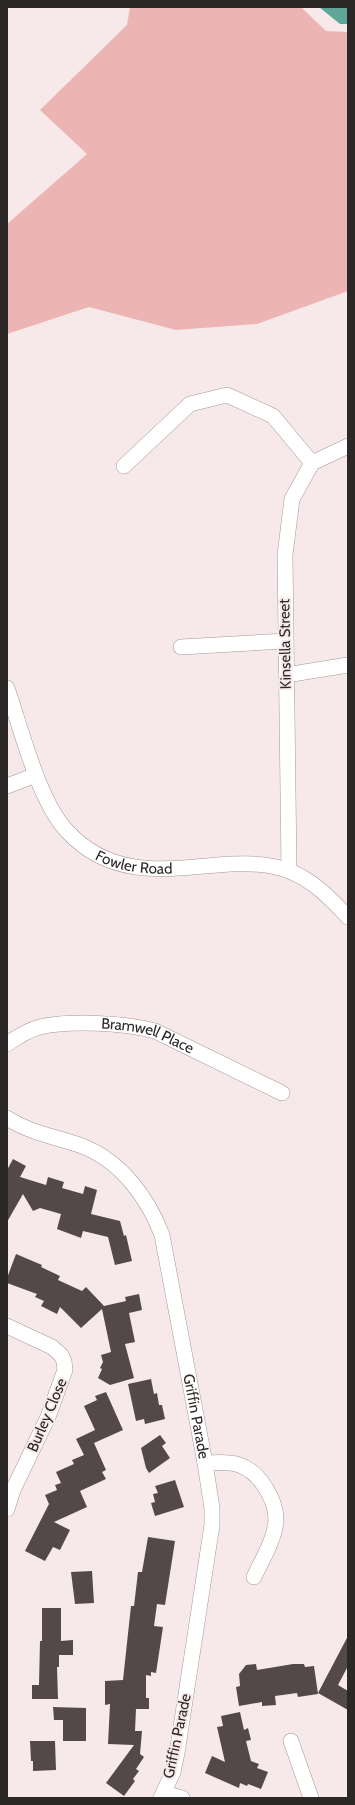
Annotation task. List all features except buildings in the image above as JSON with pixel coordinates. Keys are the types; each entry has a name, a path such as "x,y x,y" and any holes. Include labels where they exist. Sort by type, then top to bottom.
{"street":[{"path":"124,466 190,404 227,395 273,416 312,462 348,446"},
{"name":"Kinsella Street","path":"289,870 285,555 292,499 312,462"},
{"path":"181,647 285,641"},
{"path":"286,675 348,665"},
{"name":"Fowler Road","path":"7,688 36,775 46,797 67,832 85,848 108,861 146,870 236,864 263,865 289,870 314,885 331,899 348,917"},
{"path":"7,786 36,775"},
{"name":"Bramwell Place","path":"7,1044 28,1031 48,1026 87,1024 141,1028 155,1031 282,1093"},
{"name":"Griffin Parade","path":"7,1118 38,1133 83,1146 105,1159 133,1183 149,1206 162,1235 205,1463 212,1508 212,1526 177,1753 173,1772 162,1796"},
{"name":"Burley Close","path":"7,1326 52,1347 61,1355 64,1361 65,1370 48,1417 14,1490 7,1509"},
{"path":"205,1463 237,1464 245,1467 260,1480 272,1501 276,1521 267,1552 254,1577"},
{"path":"291,1741 311,1798"},
{"path":"162,1796 182,1798"}],"shaded area":[{"path":"130,7 301,7 326,31 348,32 348,291 257,324 176,330 89,307 7,334 7,224 87,154 40,110 127,25"},
{"path":"319,7 348,7 348,24 340,24"}]}
